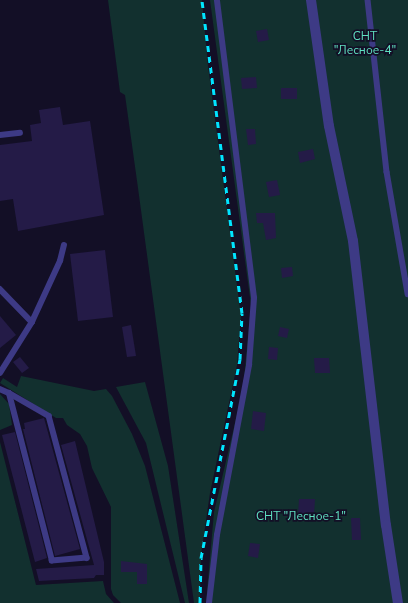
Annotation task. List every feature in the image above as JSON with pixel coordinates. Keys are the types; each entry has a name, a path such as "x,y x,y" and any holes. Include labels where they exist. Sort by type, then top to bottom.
{"street":[{"path":"311,0 329,126 353,241 386,525 398,603"}],"lane":[{"path":"210,603 217,535 249,365 254,298 217,0"},
{"path":"368,0 387,172 408,294"},
{"path":"0,135 20,132"},
{"path":"0,373 32,322 60,261 64,245"},
{"path":"0,289 32,322"},
{"path":"0,389 9,393 49,416 87,558 52,561 9,393"}],"green space":[{"path":"108,0 202,0 208,66 241,316 237,365 210,493 201,555 200,603 194,603 125,95 120,92"},
{"name":"СНТ \"Лесное-1\"","path":"210,0 408,0 408,603 206,603 214,512 243,389 251,305"},
{"path":"21,376 94,391 106,389 112,396 132,434 145,466 180,603 121,603 113,595 111,589 111,507 92,468 87,446 80,434 67,425 63,418 56,418 0,383 3,378 17,387"},
{"path":"145,382 168,466 189,603 185,603 146,443 116,387"},
{"path":"0,394 9,404 12,425 0,430"},
{"path":"0,442 36,585 103,581 106,594 114,603 0,603"}],"building":[{"path":"267,29 269,40 258,42 256,31"},
{"path":"256,77 257,88 242,89 241,78"},
{"path":"281,88 297,88 297,99 281,99"},
{"path":"60,107 63,125 90,121 104,215 18,231 13,199 0,201 0,145 32,141 30,125 41,123 39,110"},
{"path":"246,129 255,129 256,144 248,145"},
{"path":"313,149 315,159 300,163 298,152"},
{"path":"277,180 280,195 269,197 266,182"},
{"path":"256,213 275,213 276,238 266,240 263,223 257,223"},
{"path":"105,250 113,317 78,321 70,254"},
{"path":"292,267 293,276 282,278 281,268"},
{"path":"0,316 16,335 0,348"},
{"path":"131,325 136,356 127,357 122,327"},
{"path":"280,327 289,329 287,338 278,336"},
{"path":"269,347 278,348 277,360 268,359"},
{"path":"20,357 29,368 22,373 13,362"},
{"path":"314,358 329,358 330,373 315,373"},
{"path":"253,411 266,413 264,431 251,429"},
{"path":"44,418 80,549 55,556 23,429 25,429 24,423"},
{"path":"15,432 47,558 35,562 2,435"},
{"path":"75,441 104,562 104,575 96,575 94,578 39,581 36,569 94,565 61,445"},
{"path":"299,499 315,499 314,515 298,515"},
{"path":"351,518 360,518 361,540 352,540"},
{"path":"250,543 260,544 258,558 248,556"},
{"path":"121,561 147,564 147,584 137,584 137,572 121,572"}],"railway":[{"path":"200,603 201,558 240,359 242,313 202,0"}],"park label":[{"name":"СНТ \"Лесное-4\"","path":"365,44"}]}
